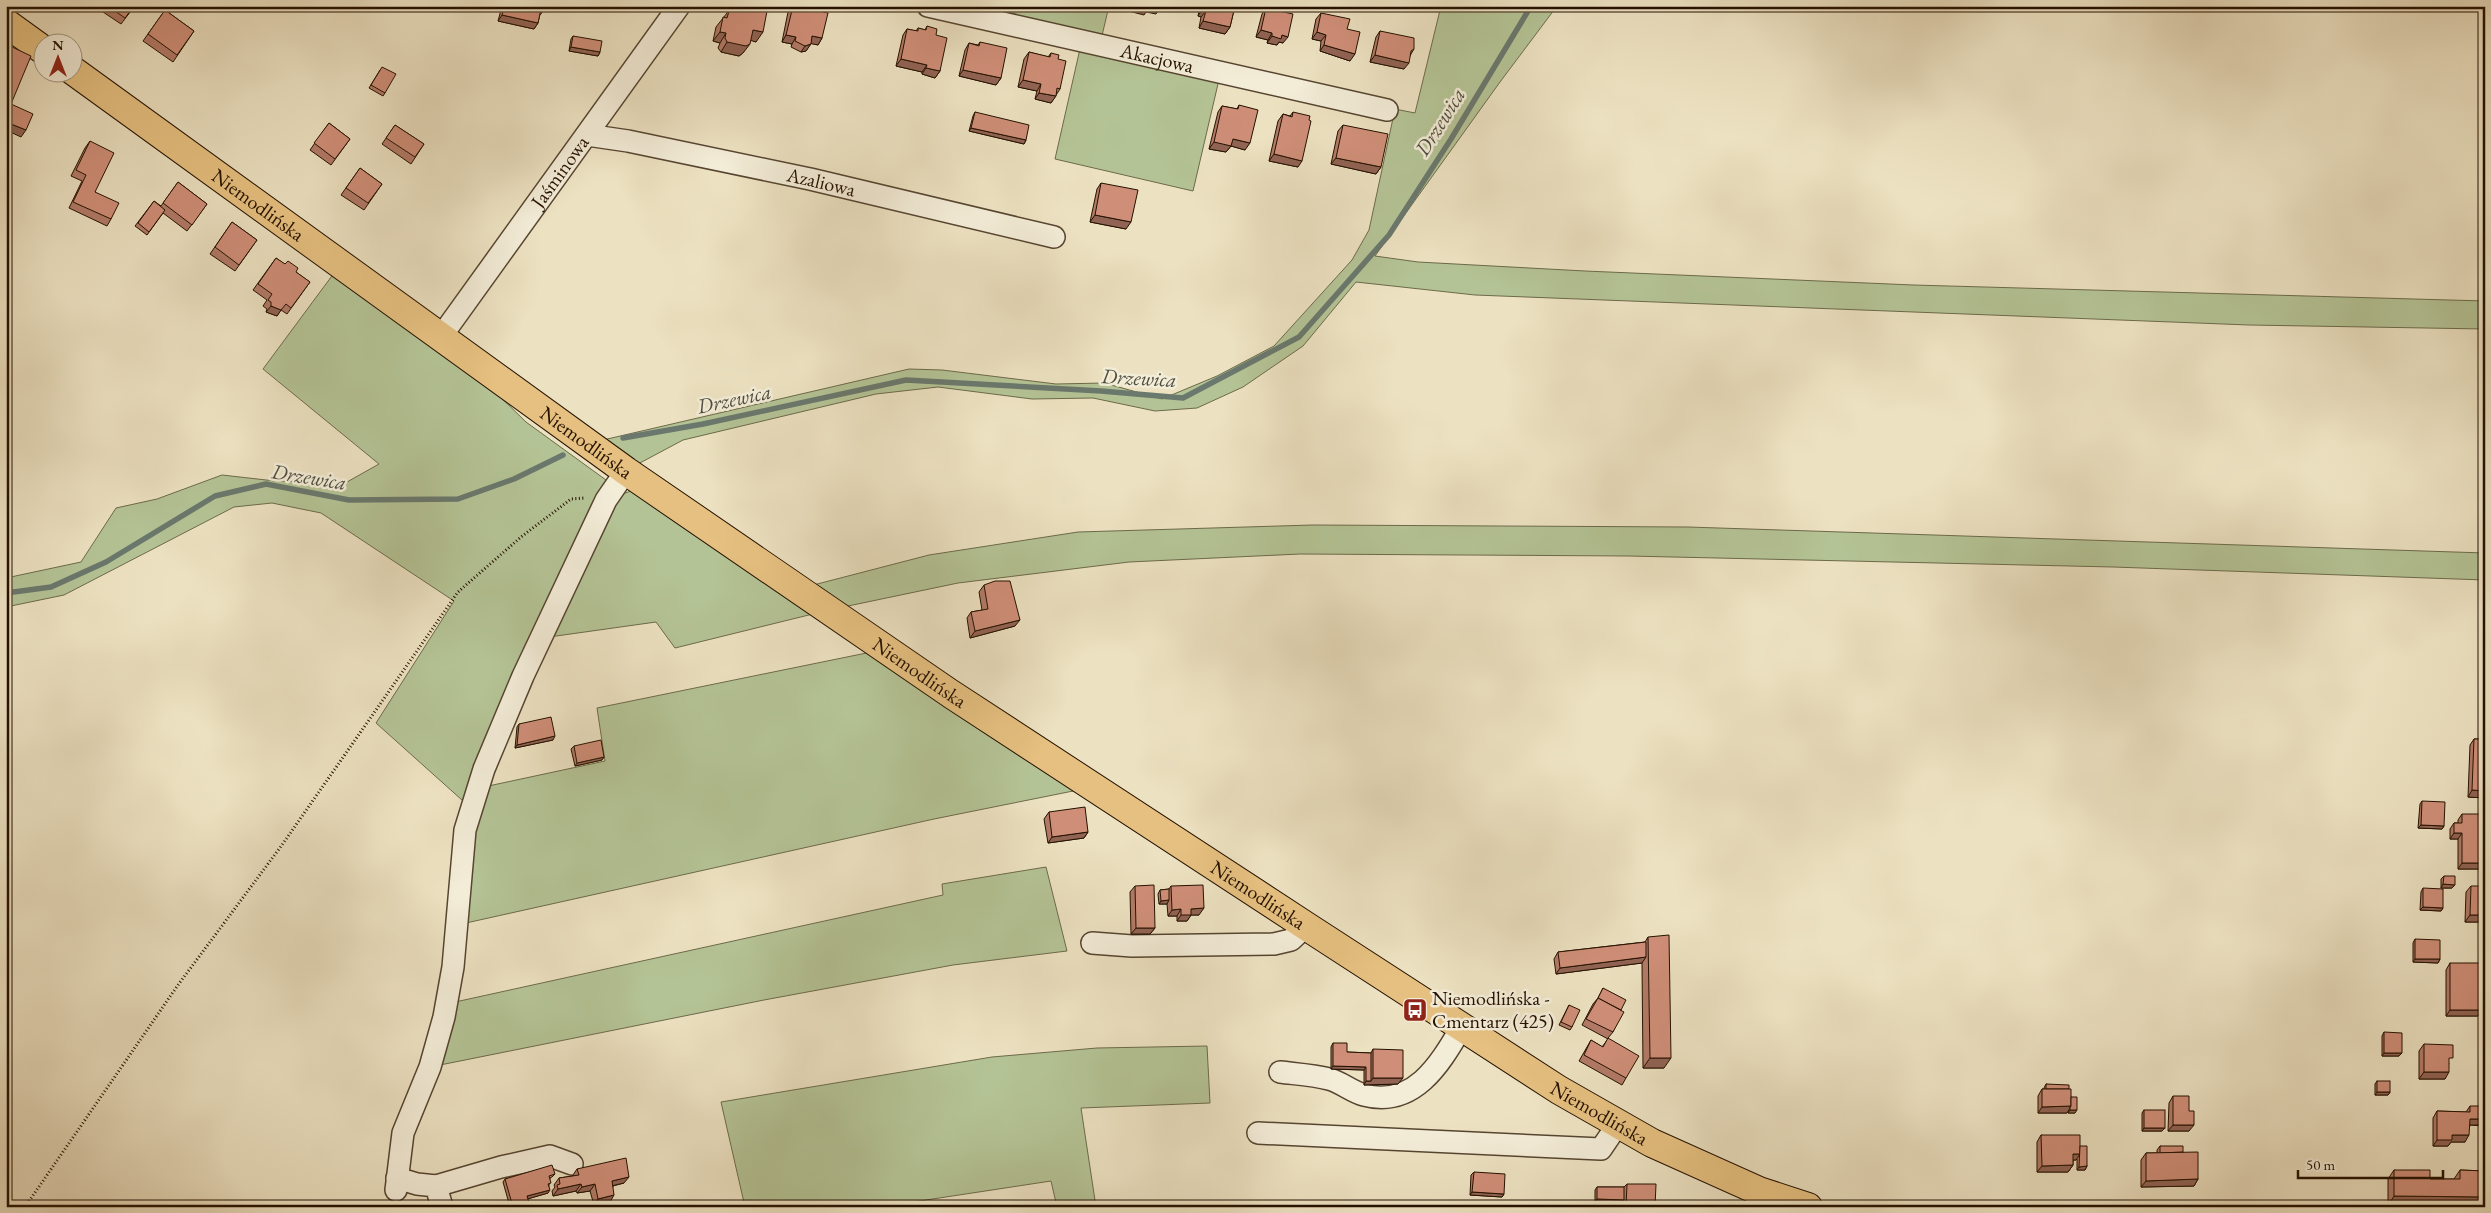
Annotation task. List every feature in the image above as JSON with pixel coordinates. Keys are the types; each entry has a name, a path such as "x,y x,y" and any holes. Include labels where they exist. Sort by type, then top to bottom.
{"main road":[{"path":"6,23 32,42"},
{"name":"Niemodlińska","path":"82,77 626,471 951,694 1559,1090 1652,1143 1742,1183 1808,1207"}],"street":[{"name":"Jaśminowa","path":"440,338 679,6"},
{"name":"Akacjowa","path":"928,6 1387,110"},
{"name":"Azaliowa","path":"587,135 628,141 810,179 1054,237"},
{"path":"572,1164 550,1156 501,1167 436,1186 397,1184 403,1133 430,1067 444,1017 453,967 465,830 484,769 523,676 610,494 626,471"},
{"path":"1092,943 1132,946 1274,944 1291,940 1306,926"},
{"path":"1280,1072 1330,1080 1363,1095 1388,1098 1407,1093 1423,1081 1446,1054 1462,1028"},
{"path":"1258,1133 1602,1149 1618,1124"},
{"path":"436,1186 442,1207"}],"path":[{"path":"25,1207 178,985 282,845 458,592 521,537 571,500 610,494"}],"green space":[{"path":"928,6 1109,6 1100,44 1221,71 1193,191 1055,159 1082,40"},
{"path":"1441,6 1557,6 1375,256 1418,262 1913,285 2485,301 2485,329 2249,325 1475,295 1356,282 1303,346 1243,387 1197,408 1155,411 1093,398 1032,399 938,387 876,394 683,440 638,464 603,440 909,369 942,370 1056,384 1104,383 1162,399 1217,376 1274,346 1352,260 1369,230 1395,109 1415,113"},
{"path":"340,265 440,338 526,422 606,480 606,500 631,491 661,495 798,589 929,555 1078,532 1313,525 1688,527 2485,553 2485,580 2113,567 1629,556 1300,554 1129,562 958,583 829,610 675,648 656,622 542,638 479,788 605,761 597,708 886,649 1093,787 934,819 457,925 472,809 376,723 454,601 321,513 272,503 234,507 64,595 6,607 6,578 81,562 116,508 157,499 222,475 275,481 347,482 379,464 263,369"},
{"path":"1046,867 1067,951 953,965 764,1000 430,1067 446,1004 943,895 942,884"},
{"path":"1207,1046 1210,1103 1081,1108 1096,1207 1057,1207 1051,1181 880,1207 745,1207 721,1102 992,1057 1097,1048"}],"building":[{"path":"108,6 134,6 125,18"},
{"path":"505,6 546,6 541,9 538,23 502,15"},
{"path":"733,6 768,6 763,32 753,30 750,44 746,46 727,42 725,38 726,33 720,32 723,17 727,18"},
{"path":"793,6 828,13 822,38 812,36 811,44 805,46 795,41 796,37 786,35"},
{"path":"1203,6 1235,6 1230,27 1203,21 1206,11 1202,10"},
{"path":"1266,8 1293,14 1288,37 1282,35 1281,39 1272,36 1272,33 1261,30"},
{"path":"165,10 194,31 177,55 148,34"},
{"path":"1321,13 1350,19 1347,29 1360,32 1355,54 1324,45 1326,35 1317,32"},
{"path":"927,26 937,29 936,35 947,38 940,71 926,68 927,65 901,59 907,29 918,31 918,28 926,30"},
{"path":"1380,31 1414,38 1414,49 1411,51 1409,63 1375,55"},
{"path":"573,36 602,41 600,52 571,47"},
{"path":"980,42 1007,48 1001,78 963,70 969,43 979,46"},
{"path":"10,46 31,56 11,104 33,114 26,130 6,122 6,54"},
{"path":"1029,52 1050,57 1051,53 1059,55 1058,59 1066,61 1060,89 1057,88 1056,96 1039,93 1041,84 1023,80"},
{"path":"382,67 396,74 385,93 371,85"},
{"path":"1239,105 1258,110 1250,143 1233,139 1231,146 1214,142 1222,106 1238,109"},
{"path":"975,112 1029,125 1026,140 971,128"},
{"path":"1293,112 1310,116 1309,120 1311,121 1302,161 1274,154 1283,114 1292,117"},
{"path":"329,123 350,139 335,159 314,143"},
{"path":"395,125 424,144 415,157 386,138"},
{"path":"1343,125 1388,134 1381,167 1336,158"},
{"path":"90,141 114,153 95,192 119,203 111,219 73,202 86,175 76,170"},
{"path":"360,168 382,184 368,203 346,188"},
{"path":"178,182 207,204 192,225 163,203"},
{"path":"1101,183 1138,190 1131,222 1095,215"},
{"path":"154,201 165,210 149,232 138,223"},
{"path":"232,222 257,240 239,265 215,247"},
{"path":"276,258 285,264 288,261 298,268 296,272 310,282 291,308 286,304 281,310 271,306 271,302 268,300 272,294 258,284"},
{"path":"995,581 1010,581 1020,620 975,631 971,612 988,609 984,585"},
{"path":"551,717 555,736 517,745 519,724"},
{"path":"2474,739 2485,739 2485,791 2472,790"},
{"path":"601,740 604,757 577,763 574,746"},
{"path":"2422,801 2445,802 2444,826 2421,825"},
{"path":"1085,807 1088,832 1052,837 1049,812"},
{"path":"2462,814 2485,814 2485,863 2462,863 2462,833 2454,833 2454,823 2462,823"},
{"path":"2444,876 2455,876 2455,885 2443,884"},
{"path":"1154,885 1155,928 1136,928 1135,886"},
{"path":"1203,885 1204,908 1191,909 1191,915 1181,915 1181,909 1172,910 1171,886"},
{"path":"2471,886 2485,886 2485,915 2470,915"},
{"path":"2423,888 2443,889 2443,908 2423,907"},
{"path":"1169,889 1169,900 1161,901 1160,890"},
{"path":"1669,935 1671,1058 1650,1058 1648,937"},
{"path":"2415,939 2440,940 2440,959 2415,959"},
{"path":"1646,942 1646,957 1560,968 1558,952"},
{"path":"2450,963 2482,963 2482,1010 2450,1010"},
{"path":"1603,988 1626,1000 1621,1010 1598,998"},
{"path":"1598,998 1624,1012 1613,1032 1586,1019"},
{"path":"1569,1005 1580,1010 1572,1027 1561,1022"},
{"path":"2384,1032 2402,1033 2402,1053 2384,1053"},
{"path":"1608,1038 1639,1056 1626,1078 1584,1055 1591,1040 1603,1047"},
{"path":"1333,1043 1347,1043 1347,1052 1371,1053 1371,1081 1366,1081 1366,1067 1333,1066"},
{"path":"2424,1044 2453,1045 2453,1058 2449,1058 2449,1072 2424,1072"},
{"path":"1373,1049 1403,1050 1403,1078 1373,1078"},
{"path":"2377,1081 2390,1081 2390,1092 2377,1092"},
{"path":"2046,1084 2069,1085 2069,1089 2046,1089"},
{"path":"2042,1089 2071,1089 2071,1106 2042,1107"},
{"path":"2173,1096 2189,1096 2189,1111 2194,1111 2194,1125 2173,1125"},
{"path":"2071,1097 2077,1097 2077,1110 2070,1110"},
{"path":"2470,1106 2485,1106 2485,1119 2470,1119 2469,1135 2452,1135 2452,1140 2437,1140 2437,1111 2470,1112"},
{"path":"2144,1110 2165,1110 2165,1128 2144,1128"},
{"path":"2041,1135 2080,1135 2080,1154 2073,1154 2073,1165 2042,1166"},
{"path":"2080,1146 2087,1146 2087,1166 2079,1167"},
{"path":"2160,1146 2183,1146 2183,1152 2160,1153"},
{"path":"2198,1152 2198,1179 2146,1181 2146,1153"},
{"path":"626,1158 629,1177 612,1181 614,1195 598,1199 595,1184 582,1187 581,1184 558,1189 557,1185 560,1184 559,1178 579,1175 577,1169"},
{"path":"552,1165 555,1174 549,1176 551,1183 548,1184 550,1190 527,1196 530,1206 513,1207 505,1179"},
{"path":"2394,1170 2430,1170 2430,1179 2460,1179 2460,1170 2485,1171 2485,1197 2394,1196"},
{"path":"1474,1172 1505,1174 1504,1194 1472,1192"},
{"path":"1627,1184 1656,1184 1655,1207 1626,1207"},
{"path":"1597,1187 1624,1187 1624,1200 1597,1199"}],"waterway":[{"name":"Drzewica","path":"623,438 703,424 906,380 1101,391 1183,398 1299,337 1389,235 1451,139 1531,6"},
{"name":"Drzewica","path":"6,593 51,587 106,562 215,496 266,484 349,500 458,499 514,479 563,455"}],"place":[{"name":"Niemodlińska - Cmentarz (425)","path":"1415,1010"}]}
